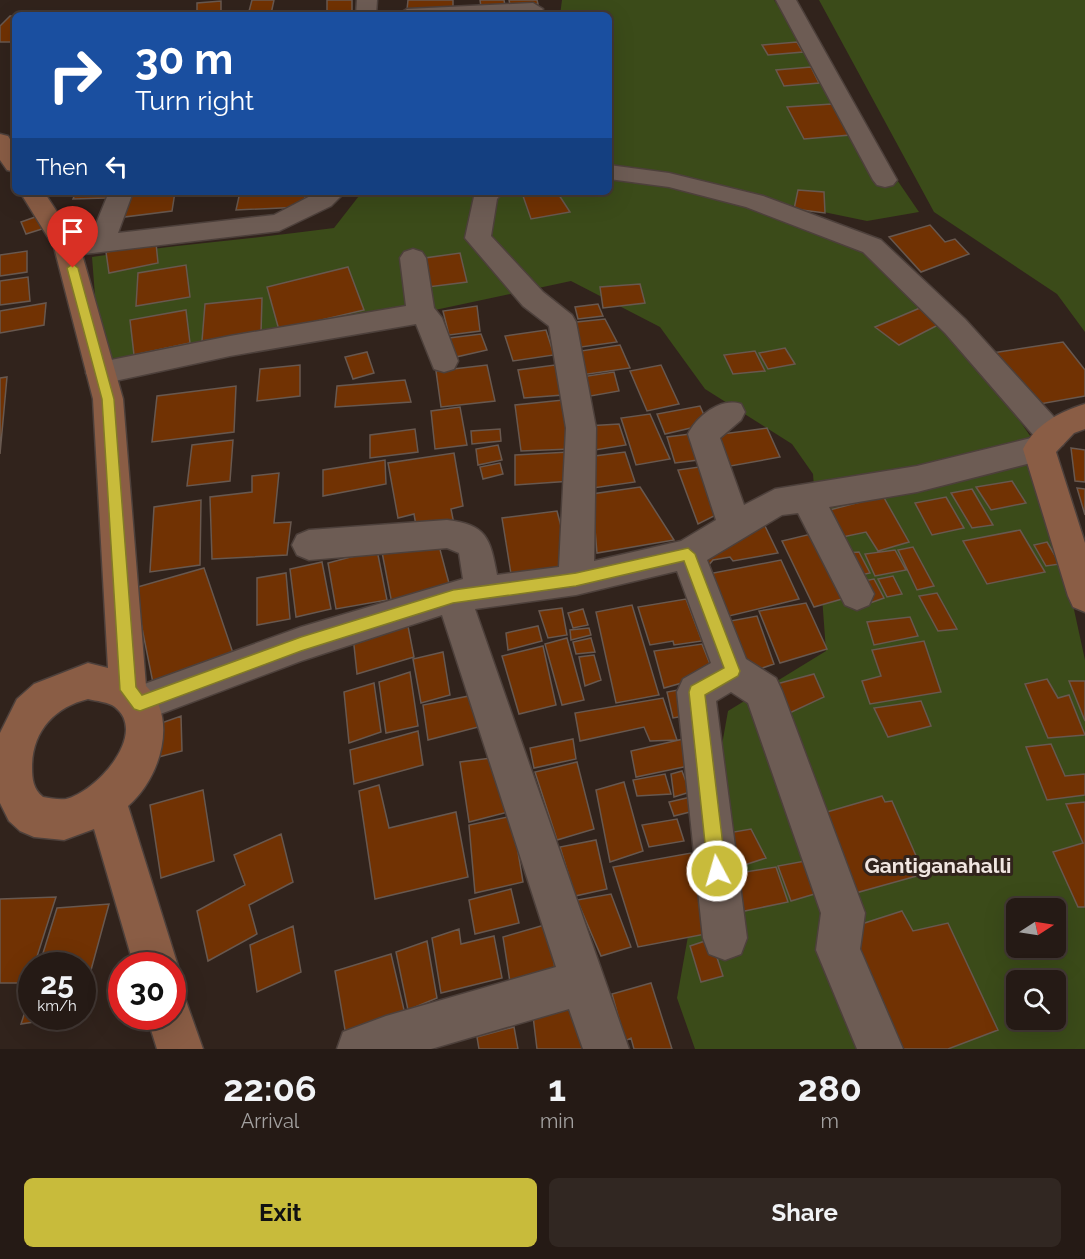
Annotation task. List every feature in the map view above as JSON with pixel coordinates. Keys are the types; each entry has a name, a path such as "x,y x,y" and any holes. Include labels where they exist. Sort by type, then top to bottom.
{"street":[{"path":"786,0 885,180"},
{"path":"470,12 533,9"},
{"path":"0,141 12,160"},
{"path":"612,172 669,180 754,201 872,246 956,326 1045,442 1085,596"},
{"path":"34,195 67,247 108,399 134,697 146,721 145,741 138,763 124,783 106,801 82,814 57,820 35,817 16,807 3,790 3,767 9,743 22,720 41,701 64,687 87,681 109,682 134,697 301,644 468,595 576,580 688,554 775,503 916,479 1045,442 1063,425 1085,416"},
{"path":"101,243 120,195"},
{"path":"67,247 279,223 329,195"},
{"path":"485,195 478,238 533,299 562,322 581,428 576,580"},
{"path":"413,258 422,313 428,318 444,361"},
{"path":"101,373 230,346 422,313"},
{"path":"730,412 704,434 735,527"},
{"path":"807,498 857,594"},
{"path":"309,545 447,534 463,536 475,546 468,595 583,982 606,1049"},
{"path":"688,554 732,671 763,691 843,913 838,950 880,1049"},
{"path":"725,938 696,692 732,671"},
{"path":"106,801 152,952"},
{"path":"360,1049 386,1039 583,982"},
{"path":"174,1030 180,1049"}],"green space":[{"path":"562,0 774,0 919,212 867,221 683,183 872,246 955,326 1039,449 1085,660 1085,1049 695,1049 677,998 728,711 826,651 813,474 792,444 705,389 660,327 571,281 421,313 101,373 92,257 334,228 360,195 612,195 612,12 560,12"},
{"path":"819,0 1085,0 1085,332 1057,294 934,212"}],"building":[{"path":"252,0 274,0 271,12 249,12"},
{"path":"327,0 352,0 352,12 327,12"},
{"path":"408,0 453,0 453,8 407,10"},
{"path":"480,0 504,0 505,6 481,7"},
{"path":"509,0 537,0 538,4 510,5"},
{"path":"221,1 221,12 197,12 197,3"},
{"path":"12,16 12,42 0,42 0,26"},
{"path":"797,42 803,52 768,55 762,45"},
{"path":"811,67 819,83 784,86 776,70"},
{"path":"832,104 850,135 804,139 787,107"},
{"path":"798,190 824,192 825,213 794,209"},
{"path":"75,195 107,195 106,198 73,199"},
{"path":"123,195 175,195 172,211 116,218"},
{"path":"239,195 305,195 303,207 236,210"},
{"path":"523,195 559,195 570,212 531,219"},
{"path":"38,216 42,229 26,234 21,222"},
{"path":"930,225 945,242 955,239 969,254 921,272 889,237"},
{"path":"156,243 158,263 109,273 106,252"},
{"path":"27,251 27,272 0,276 0,255"},
{"path":"460,253 467,282 428,287 425,258"},
{"path":"186,265 190,297 136,306 138,273"},
{"path":"348,267 364,310 279,330 267,287"},
{"path":"28,277 30,301 0,305 0,281"},
{"path":"640,284 645,303 603,308 600,287"},
{"path":"262,298 261,333 202,341 205,304"},
{"path":"46,303 44,325 0,333 0,311"},
{"path":"598,304 603,316 578,319 575,307"},
{"path":"477,306 480,331 449,335 443,311"},
{"path":"920,308 938,325 899,345 875,327"},
{"path":"186,310 190,343 134,355 130,320"},
{"path":"605,319 617,342 574,348 567,323"},
{"path":"546,330 554,355 513,361 505,336"},
{"path":"481,334 487,350 456,357 449,338"},
{"path":"1063,342 1085,370 1085,396 1034,405 992,353"},
{"path":"620,345 630,368 581,375 574,352"},
{"path":"785,348 795,364 768,369 759,353"},
{"path":"755,351 765,371 733,374 724,355"},
{"path":"367,352 374,373 353,379 345,357"},
{"path":"300,365 300,396 257,401 260,369"},
{"path":"487,365 495,401 441,407 436,371"},
{"path":"555,365 563,395 524,398 518,370"},
{"path":"661,365 679,404 647,411 630,371"},
{"path":"614,372 619,391 585,397 581,377"},
{"path":"7,377 0,454 0,378"},
{"path":"405,380 411,402 335,407 337,386"},
{"path":"236,386 234,432 152,442 157,396"},
{"path":"563,400 571,449 521,451 515,405"},
{"path":"700,406 708,424 665,434 657,414"},
{"path":"460,407 467,445 435,449 431,411"},
{"path":"650,414 670,459 636,465 621,418"},
{"path":"619,424 626,445 589,451 586,426"},
{"path":"767,428 780,457 725,467 714,435"},
{"path":"415,429 418,452 370,458 370,435"},
{"path":"500,429 501,441 472,444 471,431"},
{"path":"690,434 698,460 675,463 667,437"},
{"path":"233,440 230,481 187,486 192,445"},
{"path":"498,445 502,460 478,465 476,449"},
{"path":"1071,448 1085,450 1085,482 1075,481"},
{"path":"569,452 572,481 515,485 515,455"},
{"path":"625,452 635,482 593,488 587,457"},
{"path":"454,453 463,506 451,509 454,524 417,531 414,514 398,518 388,463"},
{"path":"385,460 386,484 323,496 323,470"},
{"path":"500,463 503,474 483,479 480,467"},
{"path":"699,467 722,512 698,524 678,470"},
{"path":"279,473 274,523 291,522 287,555 212,559 210,497 252,492 252,476"},
{"path":"1012,481 1026,503 991,510 976,487"},
{"path":"640,487 674,540 597,553 592,494"},
{"path":"1077,488 1085,489 1085,515"},
{"path":"972,489 993,525 972,528 951,493"},
{"path":"883,496 909,542 878,551 866,532 838,538 822,512"},
{"path":"946,497 964,528 932,535 915,503"},
{"path":"201,500 200,565 150,572 154,507"},
{"path":"557,511 571,565 511,574 502,518"},
{"path":"765,526 778,553 733,561 730,557 713,560 703,572 696,556 724,537"},
{"path":"1020,530 1045,572 987,584 963,541"},
{"path":"811,534 842,599 814,607 782,541"},
{"path":"438,542 450,587 392,604 382,552"},
{"path":"1047,542 1060,564 1046,566 1034,545"},
{"path":"913,547 934,586 917,590 898,550"},
{"path":"377,550 387,600 336,609 328,563"},
{"path":"895,550 906,570 875,576 865,554"},
{"path":"859,552 870,573 856,576 847,553"},
{"path":"781,560 799,599 725,617 703,575"},
{"path":"322,562 331,609 296,617 290,569"},
{"path":"204,568 233,653 154,688 134,588"},
{"path":"286,573 290,619 257,625 257,578"},
{"path":"893,576 902,594 887,597 878,579"},
{"path":"874,579 884,598 867,604 858,582"},
{"path":"937,593 957,629 938,631 919,596"},
{"path":"686,599 702,641 674,645 673,641 650,645 638,607"},
{"path":"806,603 827,649 780,663 759,611"},
{"path":"632,605 659,695 616,703 596,612"},
{"path":"562,608 567,635 548,638 539,611"},
{"path":"583,609 588,625 573,628 568,613"},
{"path":"757,616 774,664 748,673 725,622"},
{"path":"910,617 918,636 874,645 867,622"},
{"path":"407,621 414,657 357,674 353,636"},
{"path":"538,626 542,641 508,650 506,633"},
{"path":"589,628 591,635 571,640 570,630"},
{"path":"567,638 584,700 562,705 545,644"},
{"path":"591,638 595,652 576,654 573,642"},
{"path":"924,641 941,692 870,704 862,681 881,676 872,650"},
{"path":"702,644 714,674 664,688 654,651"},
{"path":"543,646 556,705 519,714 502,656"},
{"path":"443,652 450,695 421,703 413,659"},
{"path":"594,655 601,680 585,686 579,657"},
{"path":"410,672 418,726 386,733 379,682"},
{"path":"814,674 824,697 781,717 769,686"},
{"path":"1047,679 1058,698 1069,695 1085,735 1048,738 1025,684"},
{"path":"1069,681 1085,681 1085,721"},
{"path":"374,683 381,732 349,743 344,692"},
{"path":"683,689 690,715 673,718 667,692"},
{"path":"479,694 486,725 428,740 423,705"},
{"path":"663,698 677,740 650,741 644,727 580,741 575,713"},
{"path":"921,701 931,726 888,737 874,708"},
{"path":"181,716 182,751 151,759 153,726"},
{"path":"418,731 423,765 354,784 350,750"},
{"path":"692,737 698,764 636,777 631,751"},
{"path":"573,739 576,759 534,768 530,748"},
{"path":"1051,744 1065,776 1085,774 1085,795 1047,800 1026,747"},
{"path":"499,757 512,811 469,822 460,762"},
{"path":"577,762 594,829 557,840 535,772"},
{"path":"682,771 690,792 674,797 671,774"},
{"path":"665,774 671,794 637,796 633,780"},
{"path":"624,782 643,851 610,862 596,790"},
{"path":"379,785 389,828 456,812 468,877 375,899 359,791"},
{"path":"203,790 214,861 161,878 150,805"},
{"path":"882,796 885,802 892,801 924,874 852,894 820,814"},
{"path":"691,797 694,811 674,816 669,802"},
{"path":"1085,802 1085,907 1078,907 1053,852 1083,843 1066,804"},
{"path":"512,816 523,882 475,893 469,825"},
{"path":"677,819 684,841 649,847 642,825"},
{"path":"751,829 766,858 732,869 722,834"},
{"path":"281,834 293,882 249,905 257,934 208,961 197,911 245,885 234,855"},
{"path":"596,840 607,889 575,896 560,847"},
{"path":"691,853 711,933 638,947 613,867"},
{"path":"805,861 818,893 791,901 778,866"},
{"path":"776,867 788,902 730,914 720,876"},
{"path":"511,889 519,923 475,934 469,900"},
{"path":"611,894 631,947 601,956 577,900"},
{"path":"56,897 38,952 18,952 18,983 0,983 0,899"},
{"path":"109,904 96,952 43,952 57,908"},
{"path":"902,911 913,931 948,923 998,1030 948,1049 893,1049 846,929"},
{"path":"548,924 555,969 510,982 503,937"},
{"path":"293,926 301,972 257,992 250,945"},
{"path":"459,929 461,944 494,936 502,978 441,993 432,938"},
{"path":"711,939 723,976 701,982 690,946"},
{"path":"427,941 437,998 408,1010 396,952"},
{"path":"391,954 405,1014 346,1036 335,971"},
{"path":"651,983 672,1049 634,1049 631,1038 625,1041 612,994"},
{"path":"577,1006 585,1049 537,1049 533,1016"},
{"path":"514,1027 518,1049 479,1049 477,1037"}],"district":[{"name":"Gantiganahalli","path":"938,866"}],"route":[{"path":"73,268 108,399 128,690 140,704 301,644 453,596 576,580 688,554 732,671 696,692 717,871"}]}
